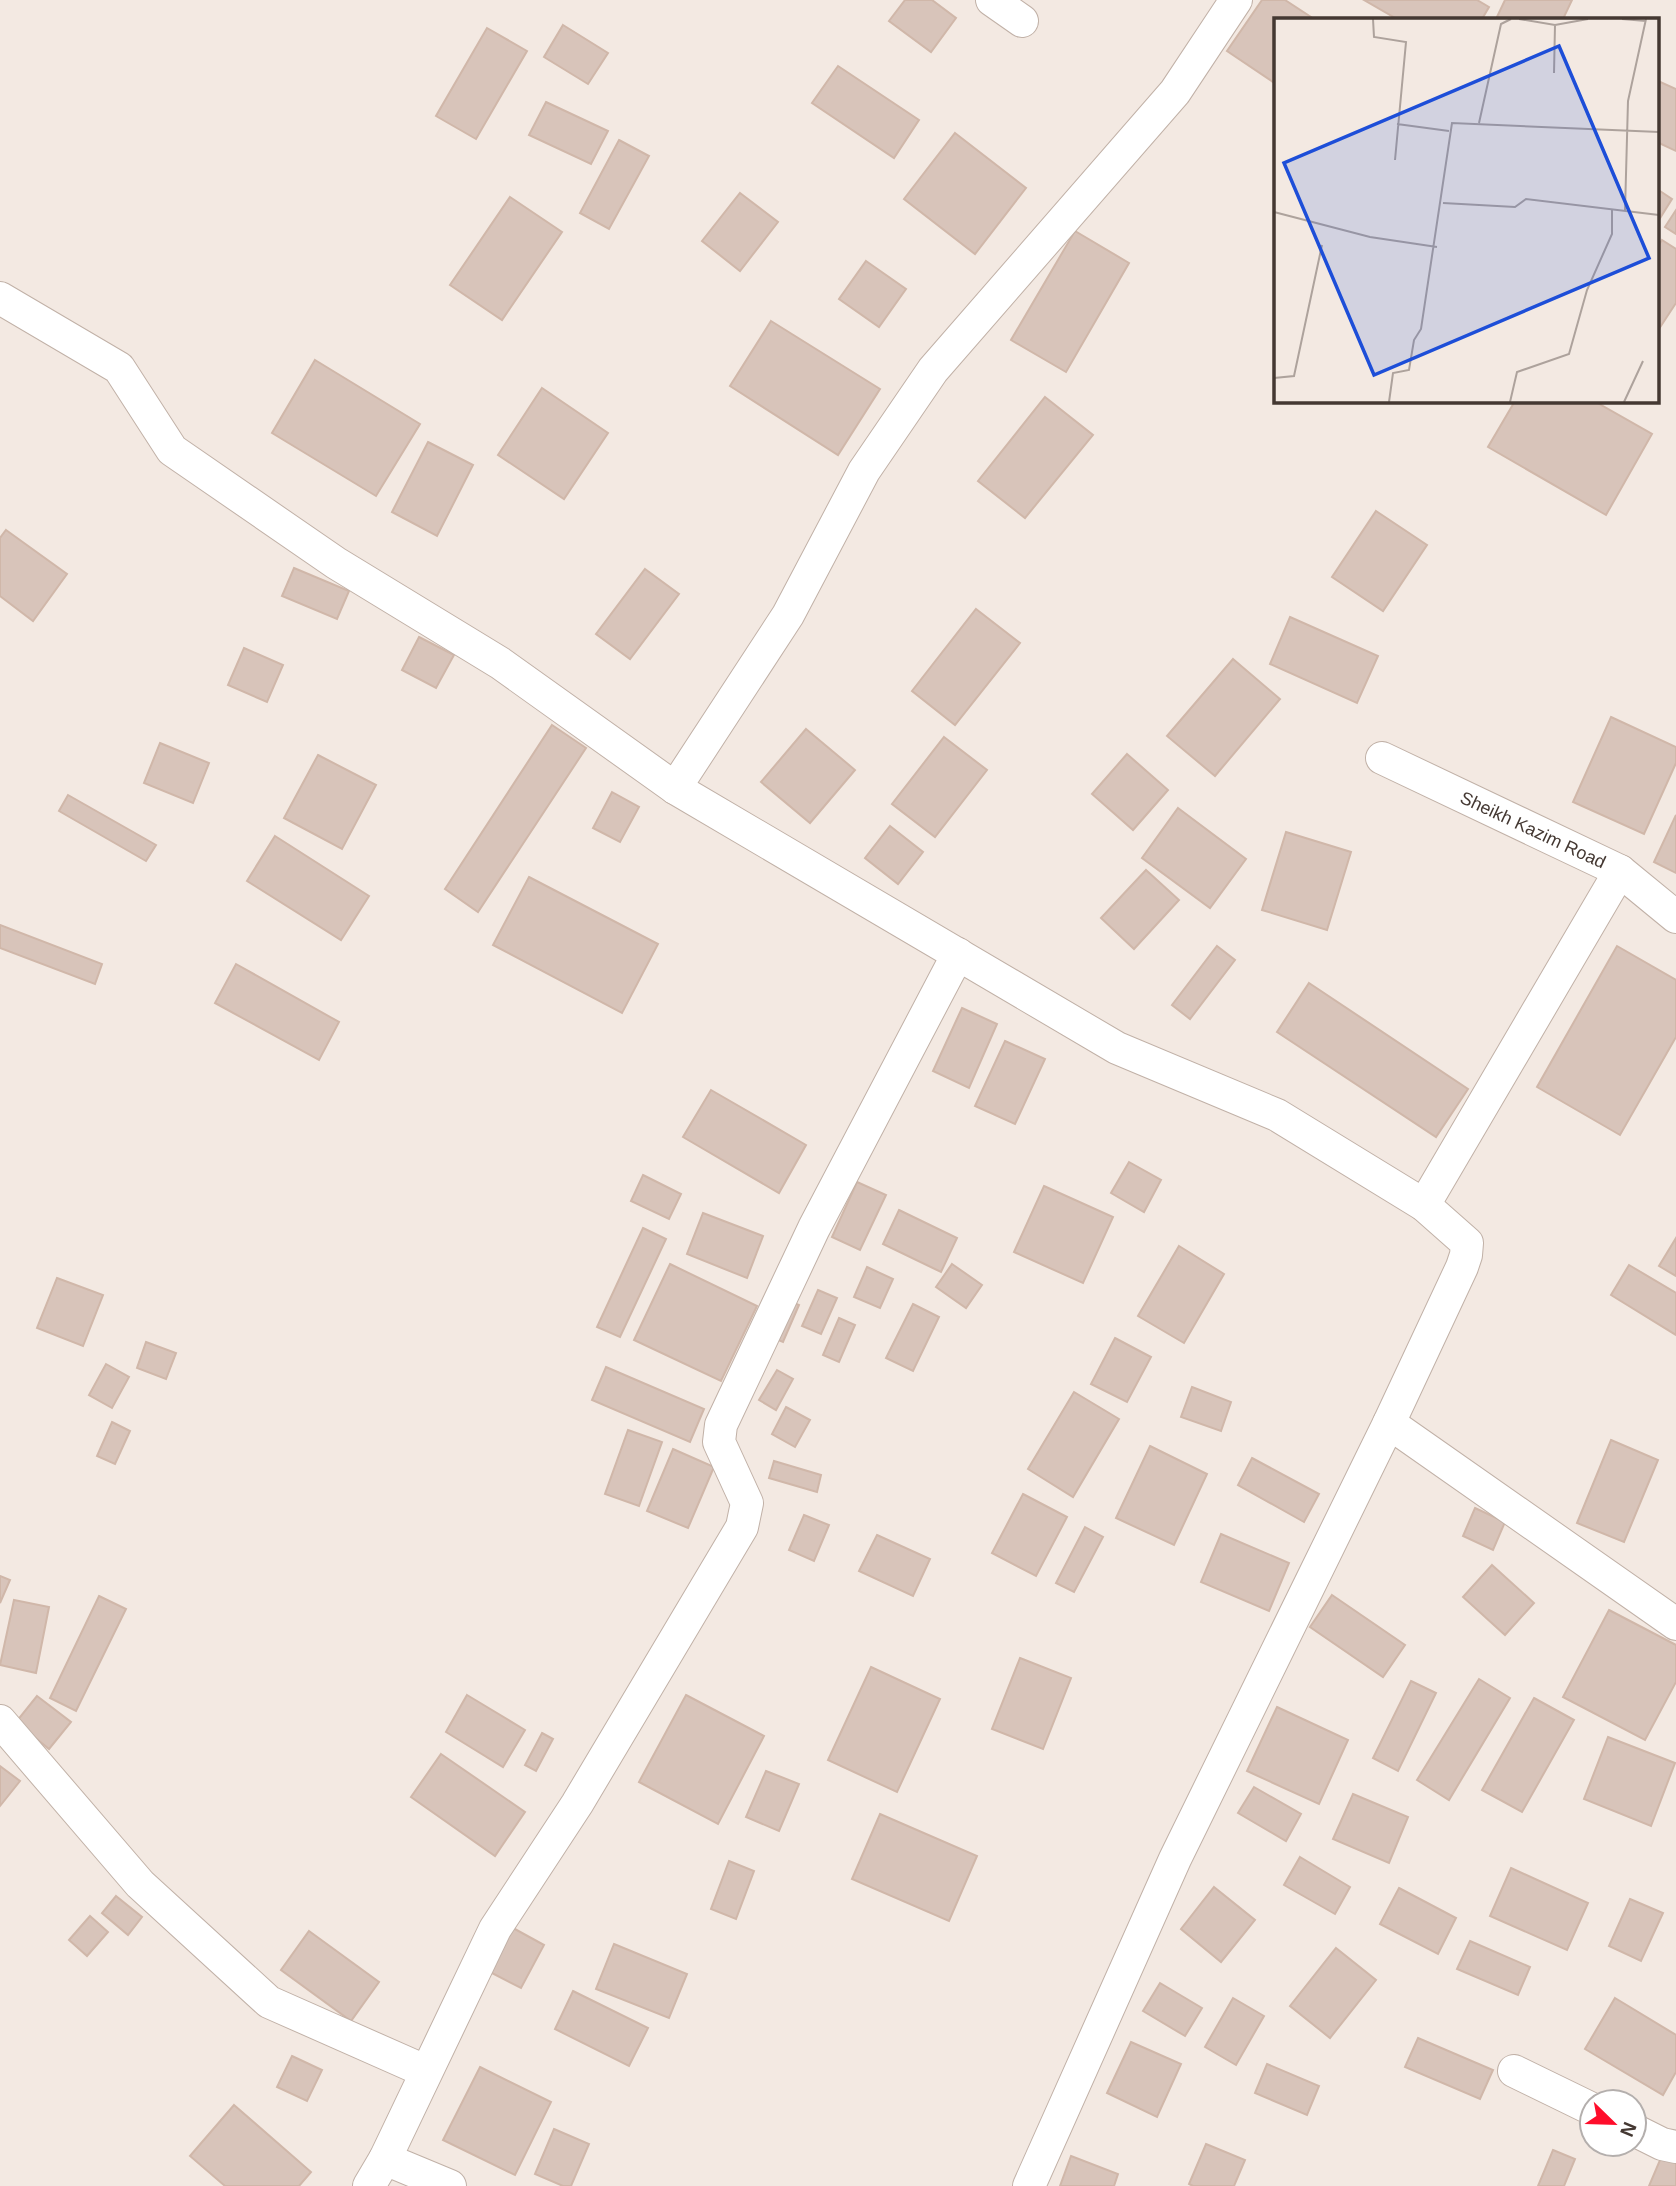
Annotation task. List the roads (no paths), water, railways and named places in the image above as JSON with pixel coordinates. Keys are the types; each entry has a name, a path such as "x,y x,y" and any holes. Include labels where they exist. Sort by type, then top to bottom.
{"street":[{"path":"992,0 1021,21"},
{"path":"674,788 788,615 864,471 933,370 1175,92 1237,0"},
{"path":"0,298 119,368 172,450 336,563 500,663 674,788 1116,1048 1278,1115 1424,1205 1467,1243 1466,1255 1389,1423 1175,1859 1029,2186"},
{"name":"Sheikh Kazim Road","path":"1382,758 1620,871 1676,917"},
{"path":"1424,1205 1620,871"},
{"path":"369,2186 385,2159 495,1929 577,1804 742,1527 747,1503 719,1442 721,1425 814,1228 958,954"},
{"path":"1389,1423 1676,1624"},
{"path":"0,1721 140,1884 269,2002 425,2071"},
{"path":"1514,2071 1578,2102"},
{"path":"1648,2137 1676,2147"},
{"path":"385,2159 450,2186"}]}
